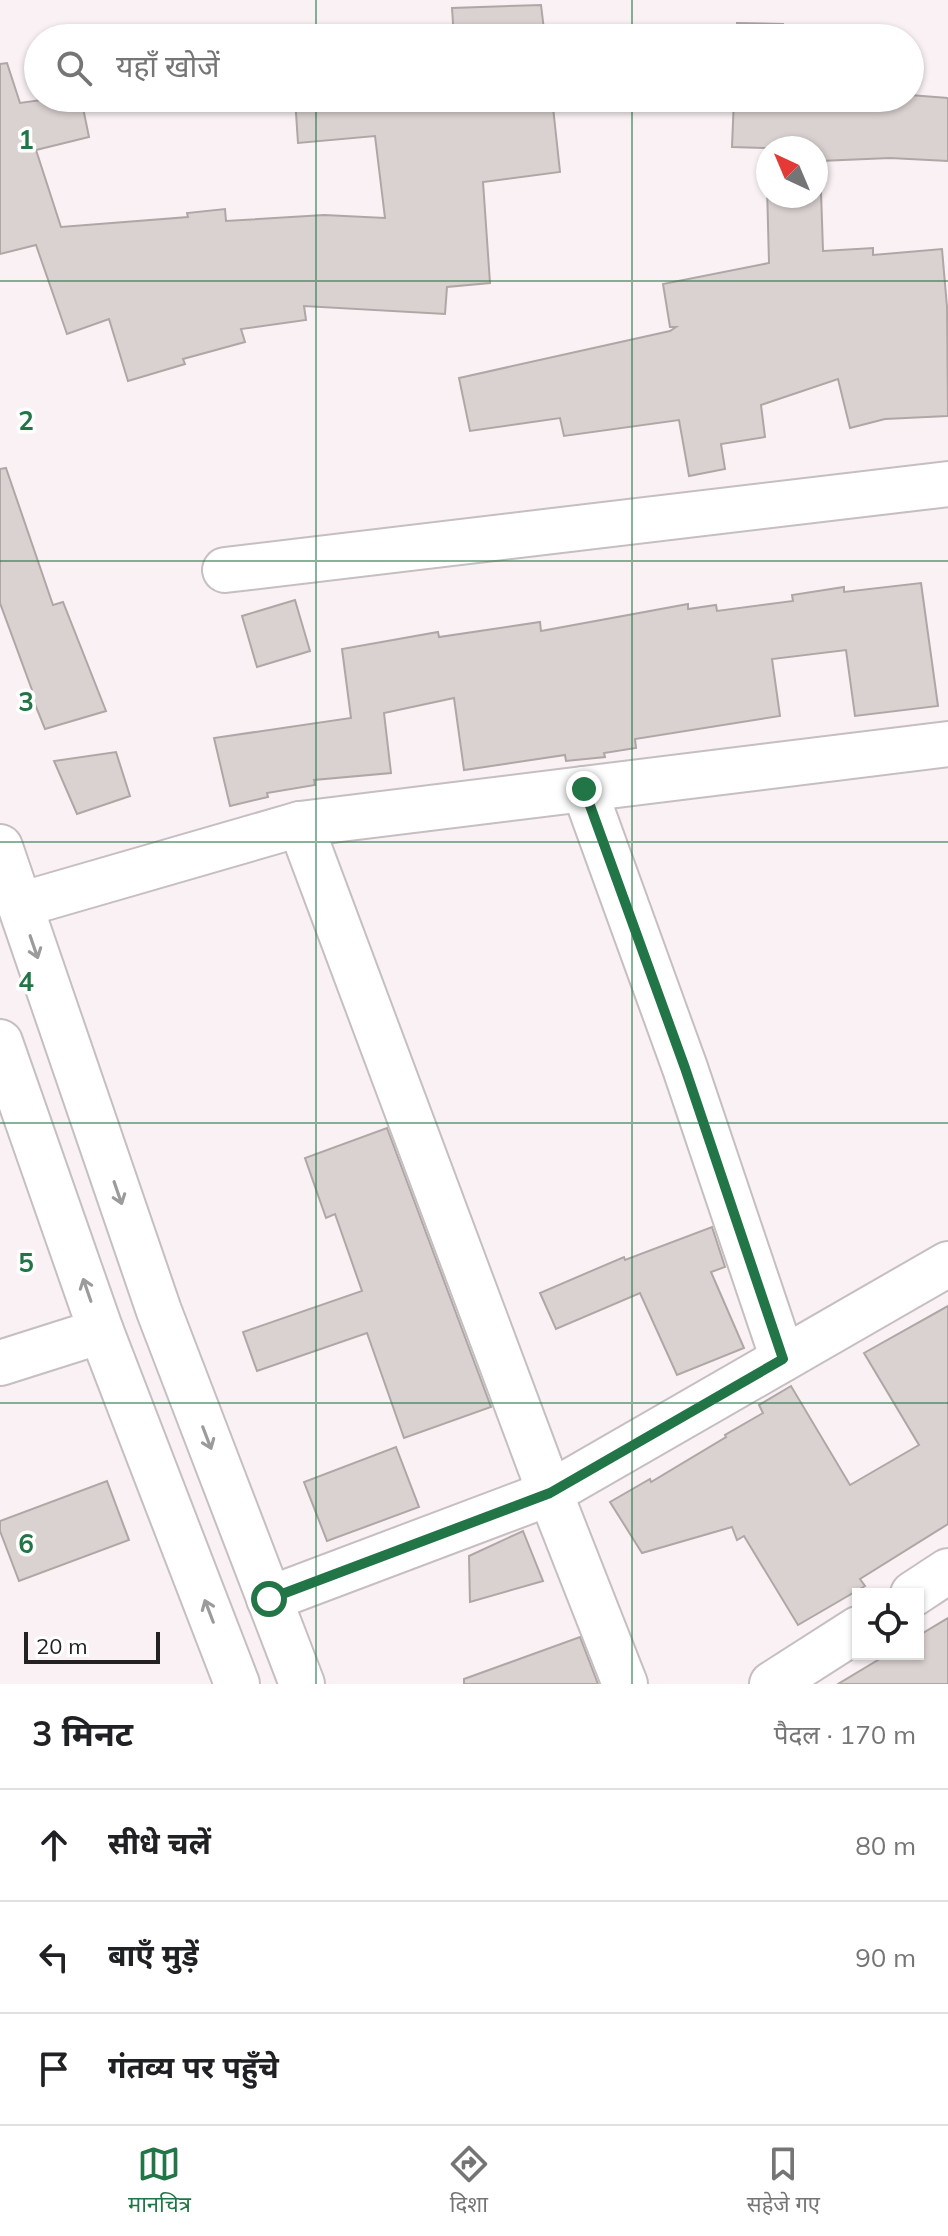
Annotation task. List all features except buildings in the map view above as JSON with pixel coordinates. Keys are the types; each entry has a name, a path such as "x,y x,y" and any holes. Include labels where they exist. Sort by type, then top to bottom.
{"street":[{"path":"225,570 948,484"},
{"path":"20,905 300,824 948,744"},
{"path":"584,789 685,1068 783,1359"},
{"path":"300,824 550,1493 625,1684"},
{"path":"0,847 159,1311 302,1684"},
{"path":"0,1042 101,1331 237,1684"},
{"path":"269,1599 550,1493 948,1264"},
{"path":"0,1363 101,1331"},
{"path":"922,1588 948,1571"},
{"path":"772,1684 852,1633"}],"route":[{"path":"269,1599 550,1493 783,1359 685,1068 584,789"}]}
